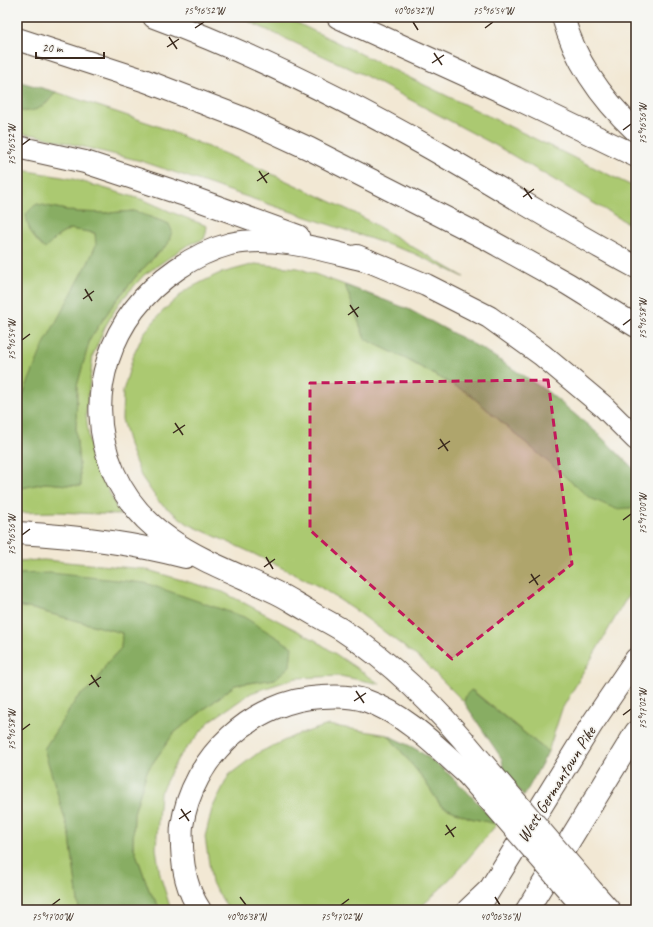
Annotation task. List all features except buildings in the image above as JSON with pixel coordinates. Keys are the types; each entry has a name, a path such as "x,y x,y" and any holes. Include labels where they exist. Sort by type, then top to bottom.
{"main road":[{"path":"154,17 189,30 259,61 366,112 636,267"},
{"path":"338,17 516,98 636,156"},
{"path":"563,17 566,28 581,62 598,89 636,131"},
{"path":"17,39 146,81 245,119 487,239 561,280 636,326"},
{"path":"17,147 84,162 190,197 370,261 426,285 489,317 542,355 603,406 636,439"},
{"path":"370,261 308,247 270,241 230,244 205,252 185,264 154,287 138,304 124,323 114,342 108,359 102,385 100,409 102,434 114,474 125,493 141,515 161,534 182,548 217,566 278,593 342,630 383,661 444,718 474,768 588,903 609,910"},
{"path":"17,533 70,536 121,543 160,550 217,566"},
{"name":"West Germantown Pike","path":"478,910 592,724 636,659"},
{"path":"200,910 192,898 182,866 182,826 190,795 206,763 228,737 255,717 285,703 311,697 339,696 367,701 393,714 474,768"},
{"path":"527,910 636,732"},
{"path":"468,910 490,890"}],"highlighted area":[{"path":"548,380 572,564 452,659 310,530 310,383"}],"green space":[{"path":"239,17 285,17 636,188 636,228 495,145 362,74"},
{"path":"17,81 56,92 48,102 40,108 30,111 17,111"},
{"path":"56,92 155,125 259,168 355,213 464,277 413,253 141,161 35,135 17,133 17,111 46,104"},
{"path":"17,169 73,179 144,200 207,226 204,239 186,246 144,275 119,303 105,327 93,355 86,413 89,440 106,485 120,515 57,512 17,513 17,489 45,483 81,486 76,432 77,386 90,339 112,306 137,275 168,244 169,224 134,211 108,213 76,212 37,204 45,249 58,236 70,229 95,233 97,245 22,397 17,403"},
{"path":"37,204 76,212 108,213 134,211 169,224 172,231 168,244 137,275 112,306 90,339 77,386 76,432 81,486 45,483 17,489 17,403 22,397 44,344 88,263 96,245 95,233 70,229 58,236 45,249 34,237 26,214"},
{"path":"255,264 298,268 345,285 365,339 404,358 468,393 590,498 630,508 636,506 636,582 562,709 548,752 472,690 466,695 464,702 423,661 358,612 320,587 250,552 188,524 159,502 141,476 130,448 122,419 123,391 134,354 144,333 162,312 186,290 218,274"},
{"path":"345,285 408,309 484,350 548,392 596,432 636,471 636,506 616,509 590,498 468,393 404,358 365,339"},
{"path":"44,560 144,569 223,592 315,640 380,684 340,676 296,678 251,693 210,721 178,758 160,793 156,848 160,875 171,910 161,910 149,890 133,845 134,813 147,771 174,733 235,685 275,679 17,574 17,561"},
{"path":"50,573 145,583 244,617 292,647 290,666 275,679 235,685 174,733 147,771 134,813 133,845 149,890 161,910 79,910 70,836 44,749 77,698 96,683 107,663 121,648 122,633 17,606 17,574"},
{"path":"17,606 122,633 121,648 107,663 96,683 77,698 45,749 70,836 79,910 17,910"},
{"path":"471,690 548,752 524,796 504,773 502,759 464,702 466,695"},
{"path":"328,725 388,735 422,777 441,806 470,818 497,824 449,880 417,910 230,910 212,883 205,837 212,809 229,775 258,753 294,736"},
{"path":"388,735 415,749 440,767 470,794 497,824 470,818 441,806 422,777"}]}
